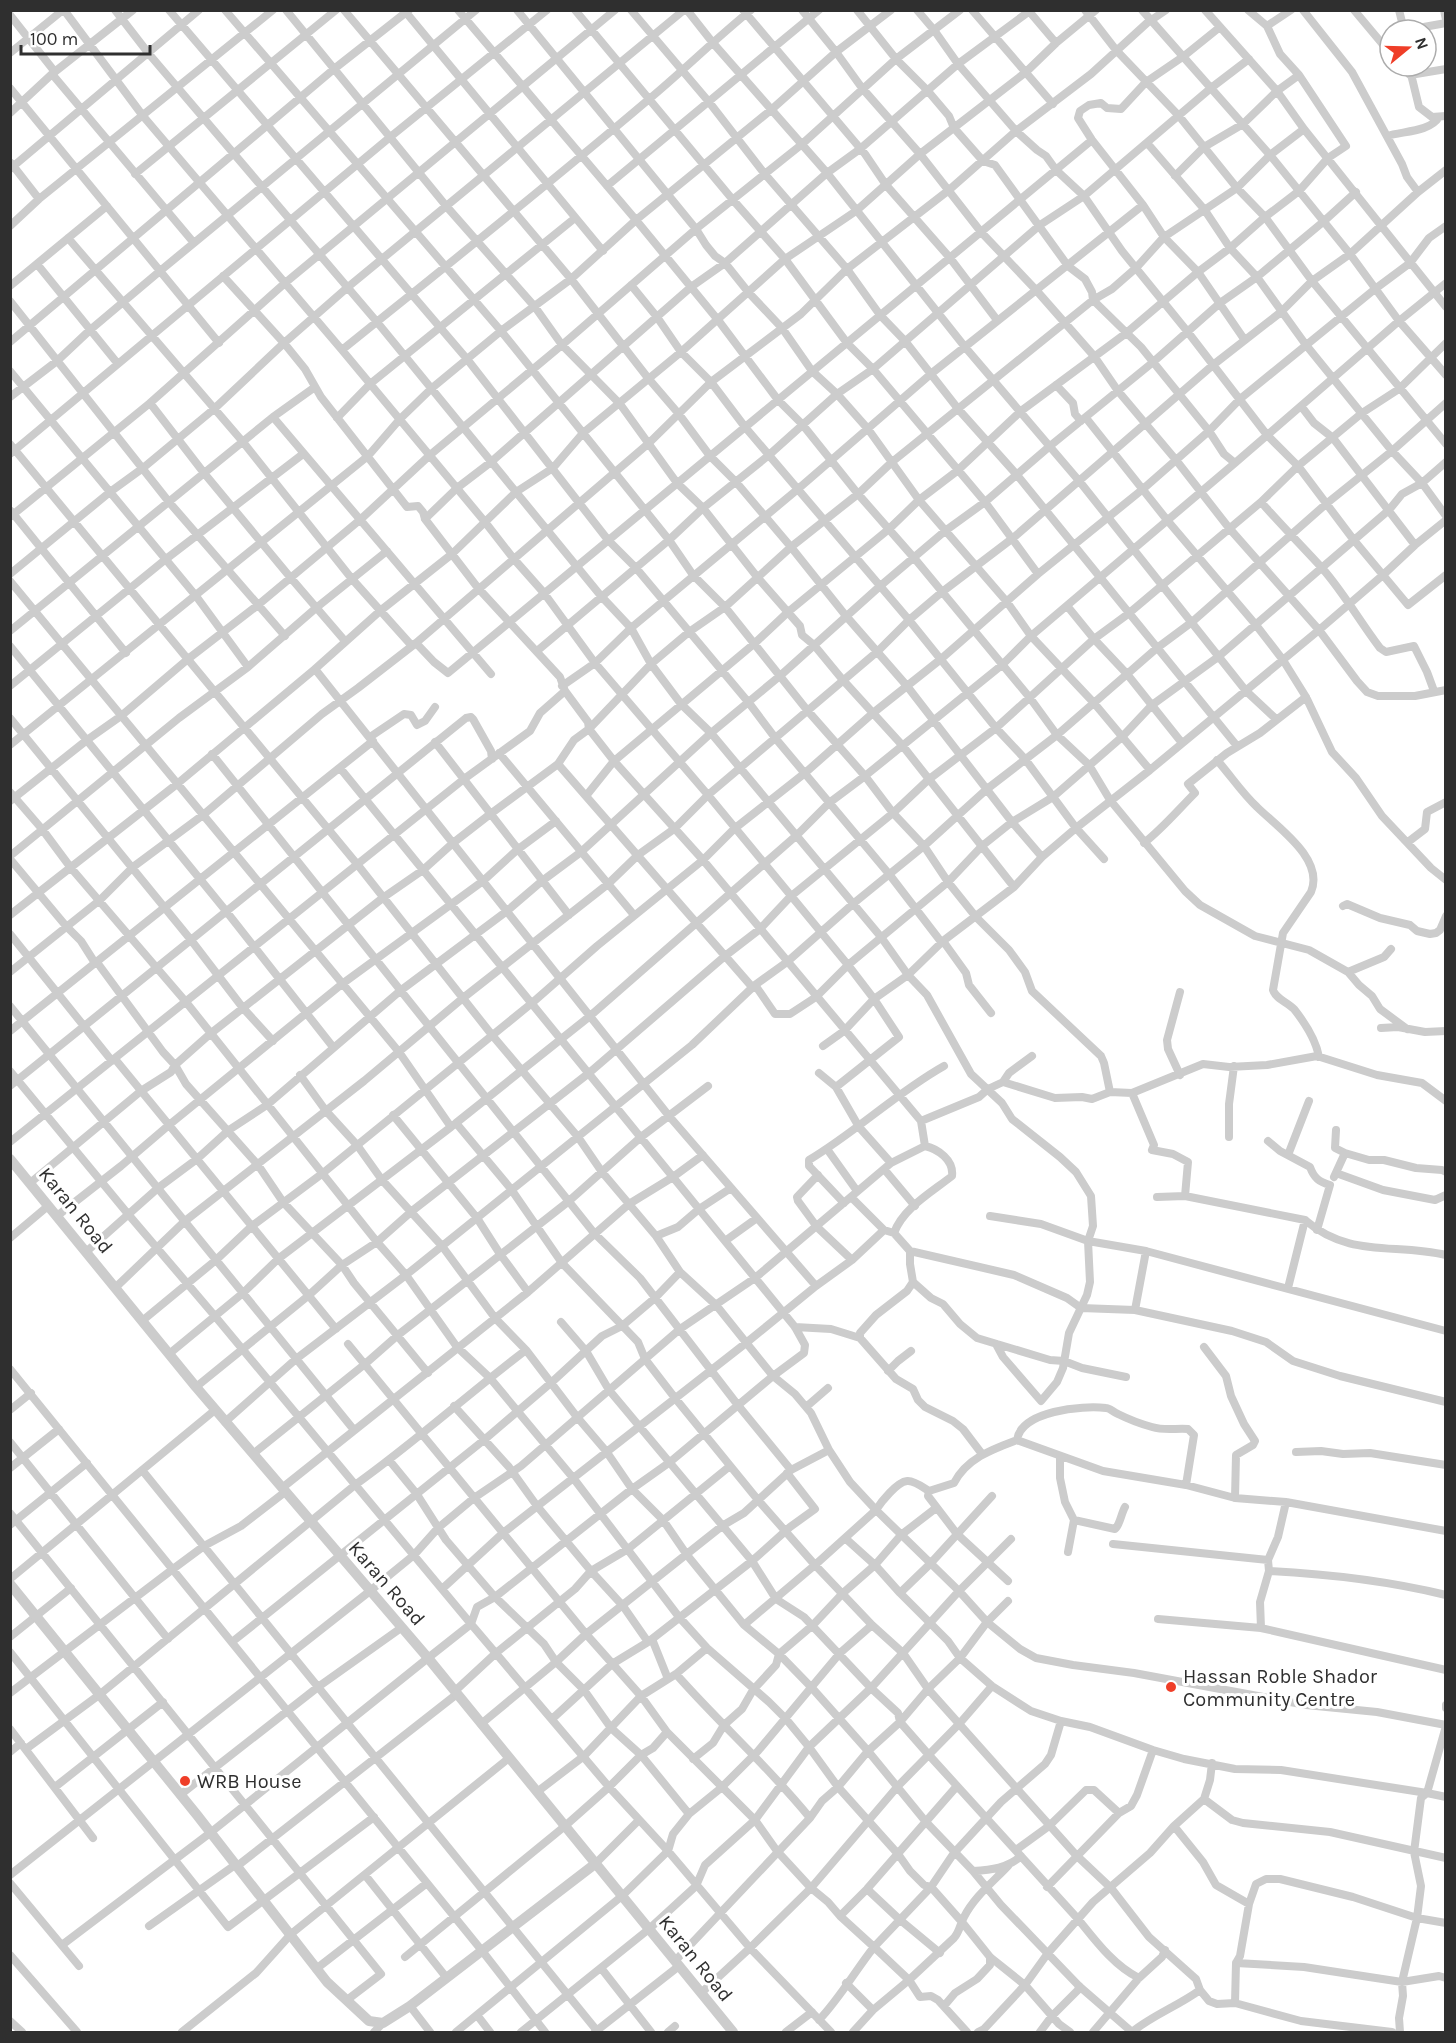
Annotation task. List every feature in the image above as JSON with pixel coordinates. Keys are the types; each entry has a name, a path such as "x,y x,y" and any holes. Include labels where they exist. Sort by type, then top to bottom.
{"street":[{"path":"10,53 63,10 142,116 430,455 544,593 566,626 621,695 708,795 848,965 899,1037 836,1087"},
{"path":"115,10 149,54 432,388 601,596 631,628 651,664 681,705 711,733 854,903 908,975 927,995 971,1074 1002,1103 1012,1119 1060,1157 1076,1172 1086,1186 1091,1196 1093,1226 1088,1241 1090,1282 1069,1333 1064,1361 1057,1382 1041,1401 1003,1357 996,1344"},
{"path":"10,113 54,73 133,10"},
{"path":"169,10 466,359 608,540 636,568 859,841 889,874 966,973 969,985 992,1013"},
{"path":"39,199 12,166 82,110 199,10"},
{"path":"225,10 501,331 669,540 693,575 725,607 807,710 865,776 893,813 924,846 948,882 976,917 1017,960 1025,972 1032,991 1101,1056 1110,1092"},
{"path":"10,225 273,10"},
{"path":"286,10 389,138 535,307 562,345 620,404 677,483 704,508 758,578 800,627 802,635 814,645 902,746 1014,887"},
{"path":"135,174 336,10"},
{"path":"344,10 571,279 710,456 736,482 907,686 1012,822 1042,857"},
{"path":"458,10 636,220 745,354 778,400 802,424 858,494 915,559 1030,698 1057,735 1089,765 1110,800 1185,891 1200,905 1255,936 1309,950 1348,972 1372,996 1380,1009 1407,1029"},
{"path":"10,397 57,361 160,271 476,10"},
{"path":"517,10 640,159 715,256 726,263 749,293 782,328 812,371 837,394 868,429 919,500 1007,602 1031,636 1094,703 1150,770"},
{"path":"547,10 12,449 328,828 492,1035 578,1137 602,1172 656,1236 680,1272 716,1305 772,1376 795,1395 811,1413 829,1450 850,1482 987,1622 1020,1649 1036,1658 1134,1673 1306,1706 1377,1712 1446,1725 1427,1792 1421,1798 1413,1852 1421,1886 1417,1917 1402,1982 1400,2032"},
{"path":"575,10 702,165 785,259 847,343 873,369 985,502 1038,574"},
{"path":"126,653 12,514 150,403 285,283 615,10"},
{"path":"631,10 738,137 764,173 847,269 880,315 905,341 959,410 1046,510 1237,746"},
{"path":"10,574 214,409 348,287 686,10 801,146 827,173 915,286 1163,584 1246,691 1276,719"},
{"path":"801,10 981,232 1094,356 1118,391 1229,528 1319,630 1357,681 1368,692 1378,696 1414,696 1446,690"},
{"path":"607,186 675,132 819,10"},
{"path":"857,10 896,59 949,116 954,128 983,161 995,165 1068,266 1084,279 1092,292 1093,300 1125,334 1141,347 1209,431 1224,454 1235,463"},
{"path":"10,745 368,456 400,419 466,359 571,279 636,220 771,110 836,52 891,10"},
{"path":"917,10 958,64 1016,131 1046,156 1056,170 1084,196 1108,232 1267,435 1298,466 1353,539 1408,605 1446,575"},
{"path":"960,10 896,59 801,146 696,229 430,455 361,519 258,605 221,632 121,716 12,797 42,829 71,868 186,1002 377,1242 406,1275 457,1347 490,1378 574,1479 654,1581 679,1617 707,1648 786,1719 838,1787 924,1885 931,1887 990,1957 1024,1985 1070,2032"},
{"path":"972,10 1053,104"},
{"path":"1142,10 1270,155 1350,254 1399,321 1446,375"},
{"path":"10,972 100,900 132,868 203,815 322,714 414,644 649,443 711,382 782,328 816,300 847,269 949,190 1016,131 1091,74 1147,23 1166,10"},
{"path":"1205,10 1277,91 1304,129 1446,307"},
{"path":"586,796 614,761 755,643 788,612 890,529 919,500 957,471 1021,411 1125,334 1299,190 1328,158 1346,146 1299,75 1280,54 1267,26 1248,10"},
{"path":"1267,26 1292,10"},
{"path":"1302,10 1352,72 1407,177 1418,192"},
{"path":"1354,10 1378,39"},
{"path":"1444,10 1446,22"},
{"path":"10,342 406,11 603,251"},
{"path":"425,519 457,488 491,462 691,287 726,263 827,173 860,149 958,64 1030,11 1056,43"},
{"path":"342,350 446,268 650,99 746,12 860,149 886,185 950,258 997,320"},
{"path":"10,915 177,784 315,669 380,611 452,554 516,492 552,468 583,433 681,352 785,259 856,211 920,154 1026,72 1090,12 1116,50 1179,116 1237,188 1265,217 1312,281 1446,444"},
{"path":"10,15 82,110 194,243"},
{"path":"1220,27 1184,56 1146,82 1121,109 1107,108 1101,103 1089,105 1080,111 1078,118 1164,237 1198,272 1245,339"},
{"path":"537,651 769,455 837,394 873,369 1040,225 1084,196 1148,144 1211,88 1249,59"},
{"path":"1175,176 1204,147 1243,124 1277,91 1299,75"},
{"path":"1411,78 1419,107 1432,117 1442,116"},
{"path":"10,88 219,343"},
{"path":"1387,136 1429,127 1442,116"},
{"path":"30,1183 141,1091 171,1072 175,1065 210,1034 384,897 423,870 489,815 558,764 574,740 590,729 651,664 688,632 725,607 791,547 858,494 892,462 1093,300 1112,289 1136,268 1164,237 1237,188 1270,155 1304,129"},
{"path":"68,238 243,442 352,579 380,611 448,673 1092,140"},
{"path":"823,1046 844,1031 874,999 908,975 943,942 1014,887 1042,857 1076,828 1319,630 1446,518 1422,483 1392,451 1306,345 1257,277 1230,248 1204,209 1148,144"},
{"path":"115,1288 185,1221 430,1028 464,998 608,884 638,855 674,829 708,795 776,739 842,679 878,651 909,620 1080,482 1213,365 1281,312 1312,281 1350,254 1418,192 1446,170"},
{"path":"86,1252 158,1188 197,1159 229,1130 267,1105 400,991 476,935 581,852 711,733 781,675 879,587 1152,363 1220,303 1257,277 1356,192"},
{"path":"10,1142 464,778 530,731 540,713 564,688 595,663 631,628 997,320 1143,205"},
{"path":"10,286 107,206"},
{"path":"337,418 370,384 575,218"},
{"path":"142,1321 216,1260 252,1226 323,1173 703,860 734,829 805,773 1038,574 1143,489 1209,431 1240,399 1342,315 1410,263 1429,238 1446,226"},
{"path":"37,264 118,364"},
{"path":"223,276 305,369 337,418 407,507 418,506 420,508 425,519 478,588 560,677 564,688 588,722 590,729 614,761 703,860 921,1121 925,1146"},
{"path":"169,1354 243,1293 278,1258 421,1151 590,1016 797,835 829,803 1002,665 1031,636 1068,607 1167,519 1399,321 1446,284"},
{"path":"631,285 681,352 711,382 745,427 909,620 996,728 1025,759 1076,828 1104,859"},
{"path":"10,302 169,502 285,636"},
{"path":"196,1387 308,1296 342,1265 377,1242 411,1211 589,1073 725,956 760,929 790,897 893,813 928,780 996,728 1094,639 1128,614 1261,502 1298,466 1362,413 1399,389 1446,343"},
{"path":"10,371 196,596 248,667"},
{"path":"1056,385 1073,403 1075,414 1083,419 1114,452 1256,625 1306,697 1332,752 1356,778 1382,816 1431,868 1446,880"},
{"path":"10,631 273,417 315,387"},
{"path":"150,403 204,473 345,641"},
{"path":"225,1422 296,1359 406,1275 692,1045 754,987 787,962 819,932 924,846 987,789 1057,735 1157,648 1192,622 1326,504 1446,404"},
{"path":"1301,406 1314,423 1333,438 1415,544"},
{"path":"273,417 491,674"},
{"path":"10,686 197,534 273,479 303,454"},
{"path":"558,764 754,987 775,1014 790,1014 816,997 848,965 948,882 982,846 1012,822 1053,797 1122,737 1152,705 1218,657 1389,510 1402,494 1422,483 1446,462"},
{"path":"1261,502 1322,568 1386,652 1414,646 1434,691"},
{"path":"387,551 248,667 146,745 10,857 37,893 81,941 95,963 99,965 175,1065 186,1084 229,1130 258,1165 283,1202 342,1265 428,1373"},
{"path":"10,581 399,1052 424,1091 512,1190 562,1263 638,1342 645,1359 675,1398 785,1532 872,1625 903,1653 928,1689 1049,1826 1111,1888 1149,1937 1196,1979 1200,1990 1209,2001 1217,2004 1235,2003 1301,2021 1392,2032"},
{"path":"1068,607 1127,674 1182,743"},
{"path":"10,646 226,911 333,1047"},
{"path":"315,669 669,1116 816,1286"},
{"path":"1144,843 1161,829 1195,793 1188,784 1217,760 1260,733 1306,697"},
{"path":"10,1031 340,768 371,739 404,714 411,716 417,725 425,721 435,707"},
{"path":"14,1083 466,718 471,717 491,752 527,786 634,915"},
{"path":"10,718 191,940 243,1008 273,1041"},
{"path":"435,742 464,778 489,815 569,915"},
{"path":"212,754 594,1233 640,1278 816,1509 797,1521 752,1561 650,1641 612,1664 552,1719"},
{"path":"1217,760 1257,807 1286,832 1314,872 1314,885 1311,892 1285,927 1280,944 1273,992 1295,1011 1315,1042 1319,1057"},
{"path":"62,1945 210,1833 471,1624 477,1607 495,1597 632,1489 670,1462 737,1404 804,1353 805,1345 784,1313 340,768"},
{"path":"1408,842 1425,830 1427,812 1446,802"},
{"path":"57,1216 342,984 483,881 517,850 556,821"},
{"path":"1343,906 1347,904 1380,918 1410,925 1417,931 1430,934 1440,930 1446,915"},
{"path":"10,934 336,1329"},
{"path":"1348,972 1384,957 1391,949"},
{"path":"1180,992 1167,1040 1168,1049 1180,1074"},
{"path":"10,1006 354,1430"},
{"path":"1381,1028 1398,1027 1425,1032 1446,1031"},
{"path":"921,1121 979,1097 988,1089 1003,1082 1010,1073 1032,1056"},
{"path":"1003,1082 1055,1098 1092,1099 1110,1092 1132,1093 1203,1064 1234,1066 1281,1063 1319,1057 1377,1075 1422,1083 1446,1101"},
{"path":"844,1203 808,1162 859,1127 920,1079 944,1066"},
{"path":"1229,1137 1229,1104 1234,1066"},
{"path":"10,1071 14,1083 46,1114 609,1787 668,1851 750,1948 831,2032"},
{"path":"819,1073 836,1087 859,1127 915,1206"},
{"path":"300,1075 326,1111 357,1145 382,1180 442,1246 495,1318 526,1350 552,1382 577,1418 606,1451 632,1489 663,1520 687,1555 744,1625 779,1654 840,1718 926,1822 1079,1986 1132,2032 1148,2019 1182,2004 1200,1990"},
{"path":"253,1455 398,1335 569,1201 641,1137 708,1086"},
{"path":"1132,1093 1154,1145 1152,1150 1173,1154 1188,1162 1185,1196"},
{"path":"1288,1155 1309,1101"},
{"path":"393,1115 477,1218 528,1292"},
{"path":"1336,1130 1335,1149 1345,1153 1369,1160 1384,1160 1446,1172"},
{"path":"1268,1142 1310,1167 1313,1175 1321,1183 1330,1187"},
{"path":"10,1875 370,1591 414,1555 438,1528 474,1498 521,1466 680,1329 755,1278 888,1166 925,1146 936,1149 953,1170 952,1176 925,1195 898,1220 894,1233"},
{"path":"827,1149 854,1194 884,1230 894,1233 910,1251 1014,1275 1067,1298 1081,1308 1135,1310 1232,1331 1266,1342 1293,1361 1340,1376 1446,1402"},
{"path":"1317,1230 1330,1187 1345,1153"},
{"path":"10,1693 172,1569 204,1546 241,1526 354,1430 528,1292 629,1204 703,1155"},
{"name":"Karan Road","path":"10,1159 225,1422 428,1658 731,2031"},
{"path":"1336,1173 1383,1190 1436,1200 1446,1195"},
{"path":"818,1176 797,1197 817,1227 852,1260"},
{"path":"656,1236 678,1227 699,1209 731,1188"},
{"path":"1157,1197 1185,1196 1305,1220 1317,1230 1339,1242 1366,1248 1446,1255"},
{"path":"10,1238 48,1206"},
{"path":"990,1216 1041,1224 1088,1241 1146,1251 1446,1331"},
{"path":"725,1241 757,1218"},
{"path":"1288,1288 1305,1220"},
{"path":"442,1589 503,1533 852,1260 884,1230"},
{"path":"910,1251 913,1282 931,1298 943,1304 977,1338 1014,1347 1050,1360 1064,1361 1082,1368 1126,1377"},
{"path":"1135,1310 1146,1251"},
{"path":"232,1642 484,1440 602,1336 622,1326 655,1298 680,1272"},
{"path":"860,1338 860,1333 876,1315 907,1291 913,1282"},
{"path":"561,1322 586,1351 609,1390 752,1561 776,1599 813,1625 871,1688 898,1713 900,1722 928,1755 1047,1887 1078,1918 1100,1945 1131,1974 1139,1978"},
{"path":"795,1327 831,1329 860,1338 888,1371 913,1389 924,1407 953,1421 963,1429 982,1454"},
{"path":"348,1344 586,1634 641,1696 667,1732 755,1820 777,1851 811,1888 909,1980 920,1997 932,1996 967,2032"},
{"path":"1204,1347 1226,1376 1231,1396 1244,1424 1256,1441 1236,1455 1235,1498"},
{"path":"10,1752 65,1720 99,1695 355,1485 526,1350"},
{"path":"888,1371 911,1351"},
{"path":"10,1369 483,1952 545,2032"},
{"path":"806,1407 828,1388"},
{"path":"10,1410 31,1394"},
{"path":"454,1406 511,1471 591,1571 623,1605 650,1641 668,1679"},
{"path":"1017,1440 1018,1432 1024,1426 1053,1412 1075,1408 1108,1408 1152,1427 1170,1430 1188,1429 1194,1435 1186,1485"},
{"path":"215,1410 10,1582 327,1982 377,2030 483,1952 596,1864 639,1820"},
{"path":"10,1468 59,1429"},
{"path":"744,1625 845,1538 876,1510 888,1495 907,1481 929,1491 954,1483 959,1473 982,1454 1017,1440 1103,1472 1186,1485 1235,1498 1286,1502 1446,1531"},
{"path":"10,1442 168,1639"},
{"path":"482,1724 586,1634 722,1526 744,1513 789,1471 829,1450"},
{"path":"1296,1452 1370,1453 1446,1465"},
{"path":"1060,1455 1060,1478 1065,1502 1074,1520 1068,1552"},
{"path":"389,1460 416,1493 438,1528 495,1597 544,1644 556,1662 584,1690 611,1728 641,1755 689,1814"},
{"path":"87,1463 12,1519 43,1553 381,1974 347,2000"},
{"path":"149,1926 236,1866 376,1758 456,1693 496,1653 575,1589 591,1571 628,1549 730,1466"},
{"path":"142,1470 597,2032 677,1964 868,1751 900,1722 928,1689 960,1658 987,1622 1008,1600"},
{"path":"929,1491 928,1496 957,1534 1008,1581"},
{"path":"900,1593 930,1564 992,1496"},
{"path":"1261,1628 1260,1602 1269,1571 1268,1560 1278,1537 1286,1502"},
{"path":"693,1759 713,1743 724,1725 742,1709 753,1690 776,1665 779,1654 813,1625 843,1593 875,1565 901,1535 936,1508"},
{"path":"1074,1520 1115,1529 1125,1508"},
{"path":"845,1538 875,1565 948,1641 960,1658 992,1686 1031,1711 1090,1727 1184,1759 1235,1769 1281,1770 1427,1792 1446,1797"},
{"path":"521,2032 649,1929 696,1886 705,1864 755,1820 809,1747 871,1688 959,1591 1011,1539"},
{"path":"1113,1544 1268,1560"},
{"path":"1269,1571 1305,1573 1399,1585 1446,1595"},
{"path":"10,1637 71,1588"},
{"path":"1158,1619 1261,1628 1446,1670"},
{"path":"456,2032 622,1896 668,1851 673,1833 689,1814 721,1788 753,1755 840,1653 872,1625"},
{"path":"180,1795 318,1687 401,1628"},
{"path":"537,1792 584,1756 641,1696 676,1674 707,1648"},
{"path":"10,1652 228,1927 374,1817"},
{"path":"676,1674 710,1713 783,1784 810,1818"},
{"path":"701,1993 811,1888 898,1786 960,1723 992,1686"},
{"path":"55,1787 163,1702"},
{"path":"819,2020 837,2000 846,1983 874,1947 931,1887 954,1853 1016,1787 1036,1772 1051,1755 1061,1721"},
{"path":"10,1729 93,1838"},
{"path":"405,1957 564,1826 609,1787 641,1755 653,1748 667,1732"},
{"path":"1047,1887 1076,1855 1119,1814 1131,1806 1153,1750"},
{"path":"188,2031 255,1973 291,1934 509,1758"},
{"path":"978,2032 984,2029 1024,1985 1078,1918 1150,1853 1174,1826 1204,1799 1212,1763"},
{"path":"840,1916 867,1890 957,1786"},
{"path":"853,2032 873,2010 940,1953 959,1933 964,1917 987,1886 1018,1853 1086,1790 1094,1790 1119,1814"},
{"path":"1204,1799 1232,1820 1243,1823 1330,1832 1446,1858"},
{"path":"1174,1826 1203,1862 1216,1885 1249,1904"},
{"path":"974,1871 999,1868 1010,1864"},
{"path":"364,1875 447,1977"},
{"path":"1235,2003 1236,1963 1240,1956 1249,1904 1256,1884 1266,1879 1280,1879 1446,1923"},
{"path":"10,1883 79,1966"},
{"path":"316,1969 427,1883"},
{"path":"867,1890 940,1953"},
{"path":"1093,2032 1112,2013 1139,1978 1162,1957 1165,1950"},
{"path":"10,1955 77,2032"},
{"path":"944,2006 955,1993 977,1979 990,1965 990,1957"},
{"path":"1236,1963 1304,1967 1402,1982 1439,1976 1446,1978"},
{"path":"601,1968 651,2032"},
{"path":"846,1983 873,2010"},
{"path":"1040,2032 1052,2016 1078,1990 1079,1986"},
{"path":"410,2006 430,2032"},
{"path":"786,2032 812,2012"},
{"path":"477,2015 490,2032"},
{"path":"10,2020 22,2032"}],"place":[{"name":"Hassan Roble Shador Community Centre","path":"1171,1687"},
{"name":"WRB House","path":"185,1781"}]}
